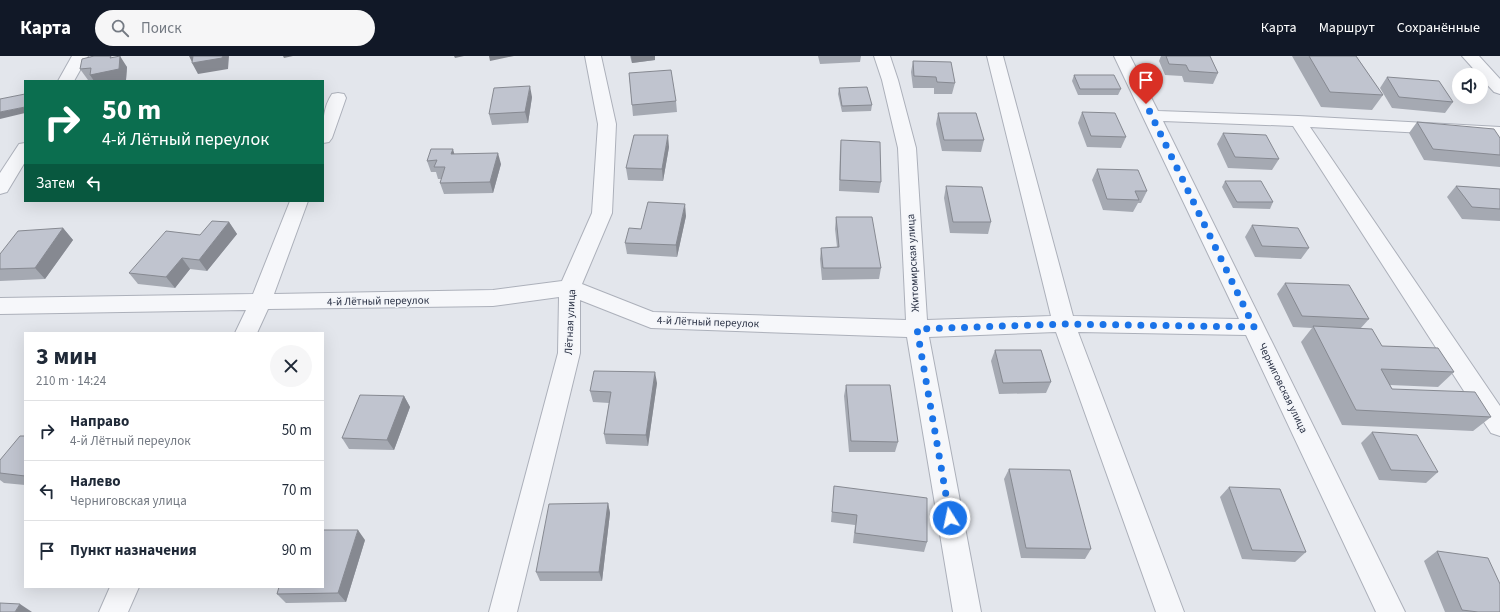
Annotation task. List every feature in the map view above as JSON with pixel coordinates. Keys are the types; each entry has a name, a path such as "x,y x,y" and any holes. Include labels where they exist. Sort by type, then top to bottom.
{"street":[{"path":"67,80 80,56"},
{"name":"Лётная улица","path":"503,612 569,353 570,288 602,213 607,124 593,56"},
{"name":"Житомирская улица","path":"882,56 890,80 906,148 917,329 967,612"},
{"path":"995,56 1064,324 1170,612"},
{"name":"Черниговская улица","path":"1122,56 1391,612"},
{"path":"1470,56 1500,89"},
{"path":"324,135 338,98"},
{"path":"1152,116 1298,121 1500,132"},
{"path":"1298,121 1500,426"},
{"path":"0,188 24,150"},
{"path":"246,332 260,303 299,202"},
{"name":"4-й Лётный переулок","path":"0,306 260,303 493,298 570,288 651,320 917,329 1064,324 1254,327"},
{"path":"113,612 125,588"}],"building":[{"path":"94,56 111,56 110,58 120,56 119,69 90,75 91,68 80,69 82,59"},
{"path":"193,56 223,56 222,58 192,63"},
{"path":"1166,56 1210,56 1218,73 1189,71 1186,65 1169,64"},
{"path":"1309,56 1356,56 1383,95 1330,92"},
{"path":"913,61 951,62 955,83 937,82 936,77 914,76"},
{"path":"671,70 676,101 632,105 629,73"},
{"path":"1074,75 1114,75 1121,89 1080,89"},
{"path":"1387,77 1439,81 1452,102 1399,97"},
{"path":"530,86 525,112 489,114 494,88"},
{"path":"867,87 872,105 842,106 839,88"},
{"path":"24,94 24,107 0,112 0,99"},
{"path":"1082,112 1115,113 1126,137 1091,136"},
{"path":"938,113 976,113 984,140 944,140"},
{"path":"1417,122 1494,129 1500,138 1500,155 1433,149"},
{"path":"1223,133 1266,135 1279,159 1235,157"},
{"path":"634,135 668,135 662,169 626,168"},
{"path":"841,140 880,142 881,182 840,180"},
{"path":"431,149 453,149 451,154 498,153 490,182 440,183 445,167 434,167 437,160 427,161"},
{"path":"1097,169 1138,170 1147,191 1135,191 1139,200 1107,199"},
{"path":"1225,181 1261,181 1273,202 1237,202"},
{"path":"946,186 982,187 991,222 953,222"},
{"path":"1456,186 1500,189 1500,209 1472,207"},
{"path":"648,202 685,204 676,245 625,243 629,228 641,229"},
{"path":"836,217 872,217 881,268 823,268 821,248 839,247"},
{"path":"212,221 229,222 199,260 182,258 166,277 129,273 166,231 200,235"},
{"path":"1252,225 1298,228 1309,248 1262,246"},
{"path":"63,228 35,268 0,269 0,254 18,231"},
{"path":"1285,283 1349,285 1369,319 1302,316"},
{"path":"1313,326 1372,329 1382,346 1438,348 1454,372 1381,369 1392,389 1475,392 1491,417 1356,410"},
{"path":"995,350 1041,350 1051,382 1003,383"},
{"path":"594,371 655,372 646,435 604,434 611,392 590,391"},
{"path":"846,385 890,385 898,442 851,441"},
{"path":"360,395 404,396 387,440 342,438"},
{"path":"1372,432 1417,435 1438,472 1391,470"},
{"path":"20,436 24,436 24,476 0,473 0,460"},
{"path":"1009,469 1070,470 1091,549 1026,548"},
{"path":"834,486 927,498 927,542 855,533 857,515 832,512"},
{"path":"1229,487 1280,489 1306,552 1252,550"},
{"path":"608,503 599,572 536,572 549,504"},
{"path":"324,530 358,530 338,593 277,594 279,588 324,588"},
{"path":"1437,551 1488,558 1500,584 1500,612 1462,610"},
{"path":"0,603 20,604 15,612 0,612"}],"route":[{"path":"950,518 917,329 1064,324 1254,327 1146,104"}]}
